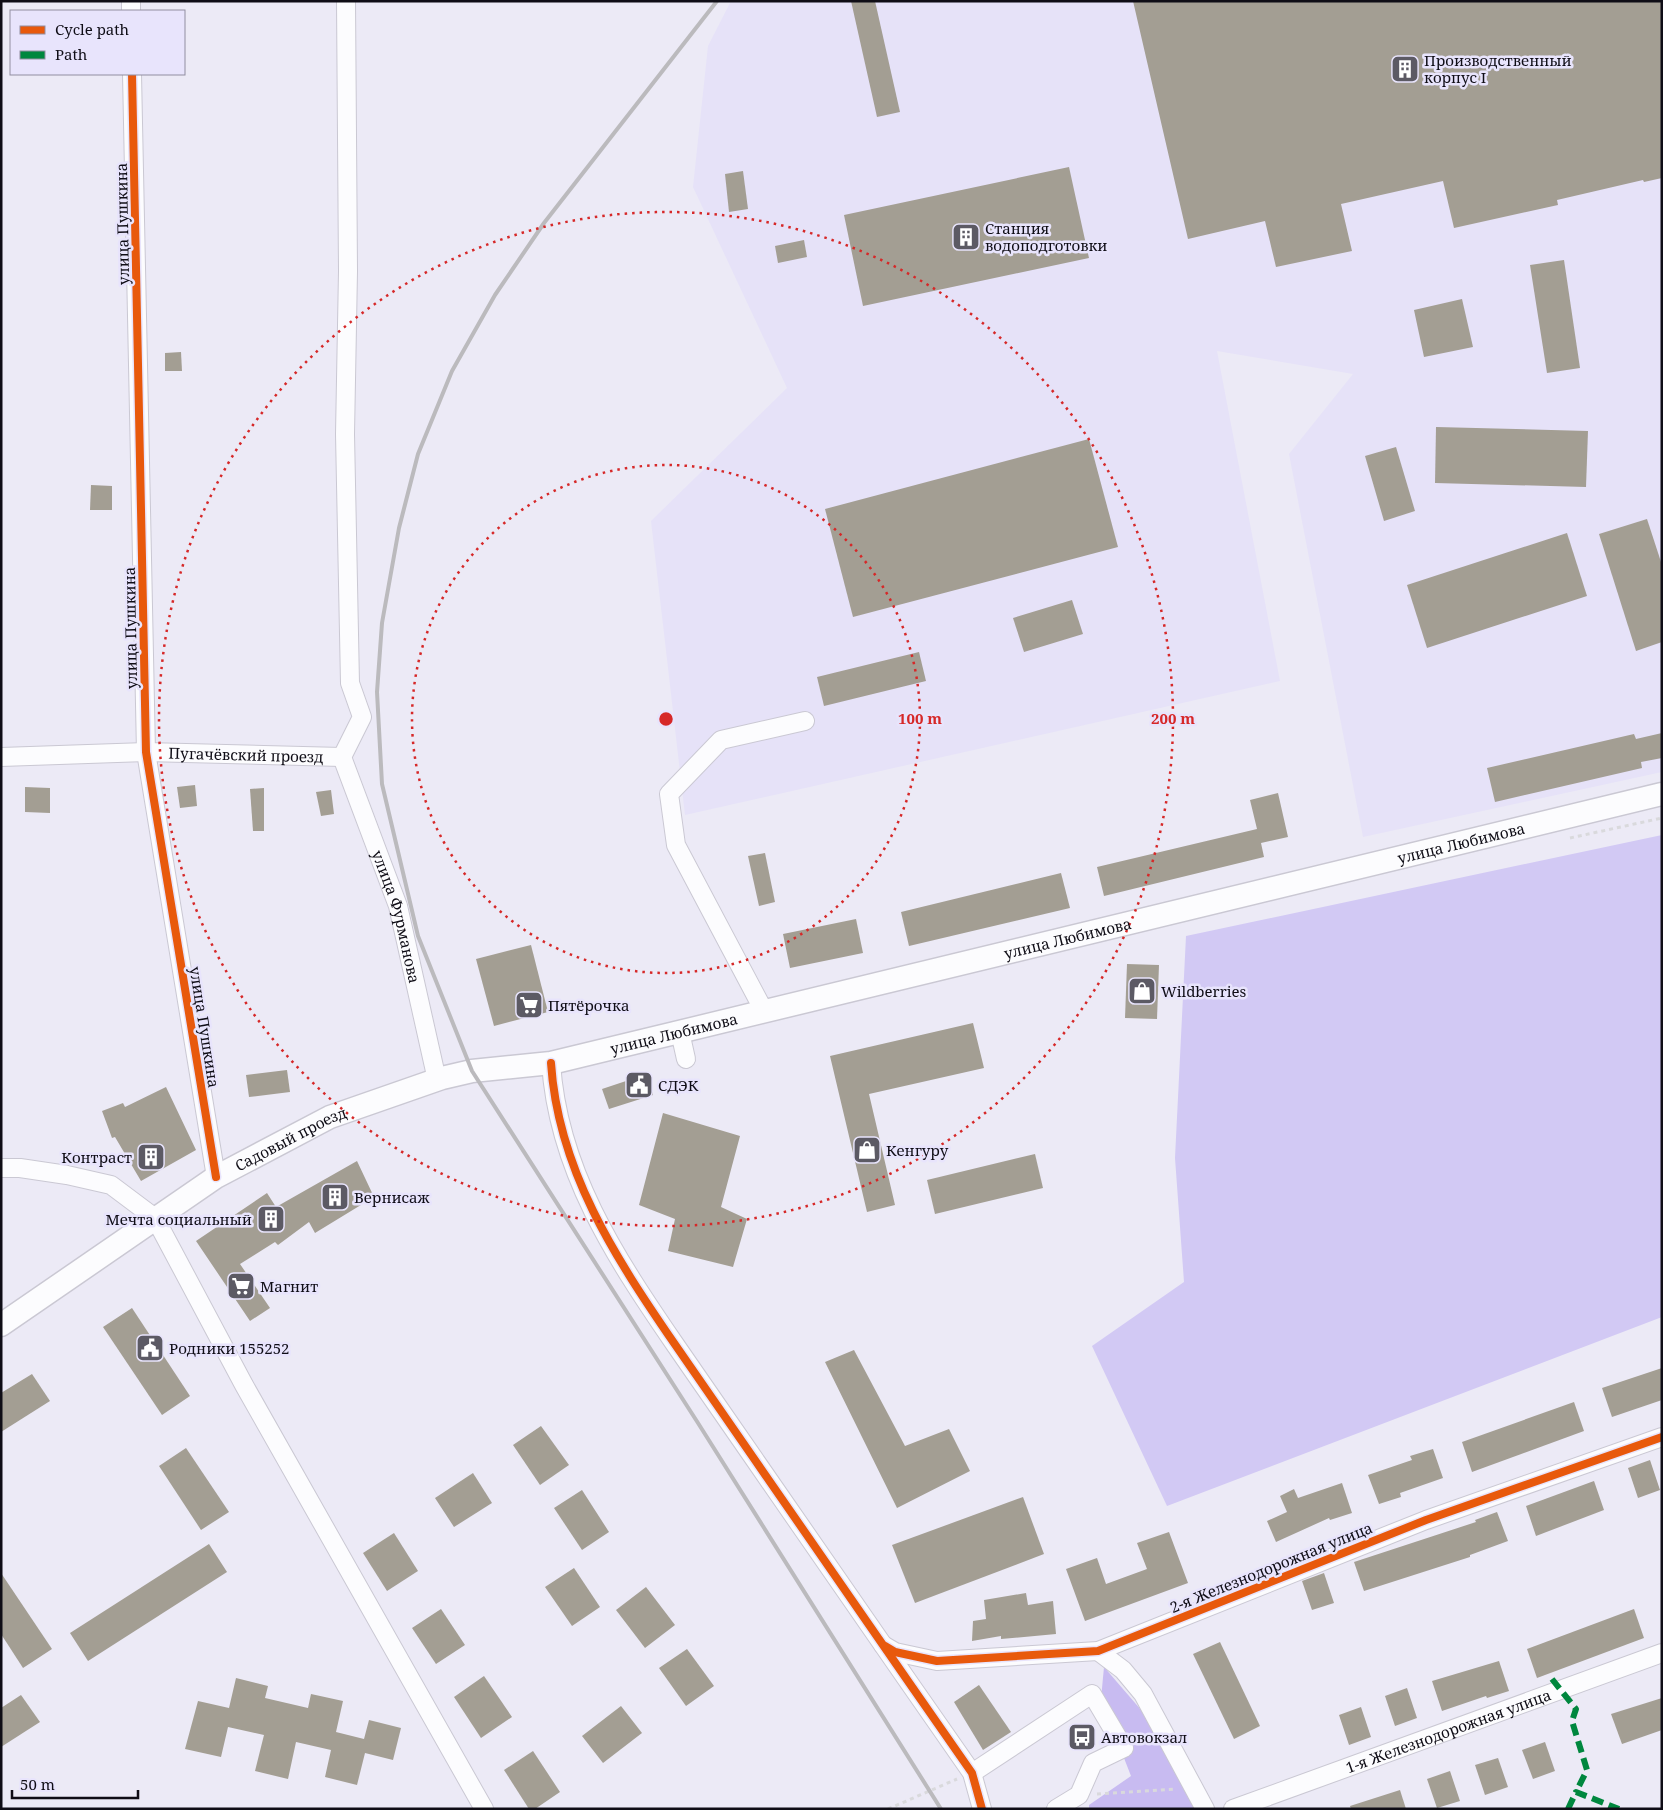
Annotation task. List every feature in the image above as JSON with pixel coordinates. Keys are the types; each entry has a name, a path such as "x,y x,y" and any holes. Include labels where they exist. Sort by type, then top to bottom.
{"main road":[{"name":"улица Любимова","path":"472,1071 551,1063 1662,794"},
{"name":"Садовый проезд","path":"1,1325 216,1177 330,1117 437,1080 472,1071"}],"street":[{"path":"342,757 362,718 350,683 345,454 348,271 346,1"},
{"name":"улица Пушкина","path":"132,75 146,752 216,1177"},
{"path":"764,1011 676,845 670,794 721,740 804,721"},
{"name":"Пугачёвский проезд","path":"1,757 146,752 342,757"},
{"name":"улица Фурманова","path":"342,757 398,906 437,1080"},
{"path":"680,1032 686,1059"},
{"path":"551,1063 552,1084 571,1163 585,1197 611,1248 972,1773 982,1809"},
{"path":"1,1168 20,1168 67,1174 111,1186 155,1218 244,1385 484,1809"},
{"name":"2-я Железнодорожная улица","path":"882,1644 895,1652 938,1661 1098,1651 1426,1520 1662,1437"},
{"path":"1098,1651 1123,1670 1143,1694 1205,1809"},
{"name":"1-я Железнодорожная улица","path":"1233,1809 1662,1653"},
{"path":"972,1773 1092,1694 1124,1748 1092,1764 1079,1795 1056,1809"}],"path":[{"path":"888,1809 972,1773"},
{"path":"1079,1795 1192,1788"}],"shaded area":[{"path":"731,1 1662,1 1662,772 1363,837 1289,454 1353,374 1217,351 1280,681 685,815 651,521 787,388 693,187 708,46"},
{"path":"1662,835 1662,1317 1167,1506 1092,1346 1184,1282 1175,1158 1186,936"},
{"path":"1104,1667 1148,1718 1182,1777 1195,1809 1089,1809 1089,1805 1131,1776 1101,1699"}],"building":[{"path":"851,1 875,1 900,112 877,117"},
{"name":"Производственный корпус I","path":"1133,1 1662,1 1662,178 1644,182 1643,180 1557,200 1558,205 1454,228 1443,181 1341,204 1352,251 1276,267 1265,221 1188,239"},
{"name":"Станция водоподготовки","path":"1069,167 1089,258 863,306 844,215"},
{"path":"743,171 748,209 729,212 725,174"},
{"path":"804,240 807,257 778,263 775,246"},
{"path":"1564,260 1580,368 1547,373 1530,265"},
{"path":"1462,299 1473,347 1424,357 1414,310"},
{"path":"181,352 182,371 165,371 165,353"},
{"path":"1436,427 1588,431 1586,487 1435,483"},
{"path":"1089,439 1118,547 853,617 825,509"},
{"path":"1396,447 1415,511 1384,521 1365,456"},
{"path":"91,485 112,486 112,510 90,510"},
{"path":"1647,519 1662,565 1662,642 1636,651 1599,534"},
{"path":"1567,533 1587,596 1427,648 1407,585"},
{"path":"1072,600 1083,634 1024,652 1013,618"},
{"path":"919,652 926,681 824,706 817,677"},
{"path":"1662,733 1662,758 1641,762 1642,768 1495,802 1487,768 1634,734 1636,739"},
{"path":"195,785 197,806 180,808 177,787"},
{"path":"25,787 50,788 50,813 25,812"},
{"path":"264,788 264,831 253,831 250,789"},
{"path":"331,790 334,814 321,816 316,792"},
{"path":"1278,793 1288,837 1261,843 1264,857 1104,896 1097,867 1257,829 1250,800"},
{"path":"765,853 775,902 759,906 748,856"},
{"path":"1061,873 1070,908 909,946 901,912"},
{"path":"856,919 863,953 790,968 783,934"},
{"path":"531,945 548,1012 494,1026 476,959"},
{"name":"Wildberries","path":"1127,964 1159,965 1157,1019 1125,1018"},
{"name":"Кенгуру","path":"973,1023 984,1068 869,1094 895,1205 867,1212 830,1056"},
{"path":"287,1070 290,1092 249,1097 246,1075"},
{"path":"647,1074 653,1095 609,1109 602,1089"},
{"path":"166,1087 196,1150 141,1181 115,1137 112,1138 102,1111 123,1103 125,1107"},
{"path":"663,1113 740,1136 721,1207 747,1219 733,1267 668,1251 675,1219 639,1205"},
{"path":"1035,1154 1043,1188 935,1214 927,1180"},
{"path":"357,1161 374,1197 315,1233 309,1222 278,1245 275,1242 240,1264 270,1308 250,1321 196,1241 267,1193 276,1207"},
{"path":"132,1308 190,1396 162,1415 103,1327"},
{"path":"854,1350 905,1446 949,1429 970,1471 897,1508 825,1362"},
{"path":"1662,1368 1662,1400 1612,1417 1602,1388"},
{"path":"32,1374 50,1401 1,1432 1,1393"},
{"path":"1574,1402 1584,1431 1472,1472 1462,1442"},
{"path":"541,1426 569,1465 540,1485 513,1445"},
{"path":"186,1448 229,1512 201,1530 159,1466"},
{"path":"1433,1449 1443,1478 1400,1493 1401,1497 1379,1504 1368,1475 1412,1460 1410,1456"},
{"path":"1650,1460 1660,1490 1638,1498 1628,1468"},
{"path":"473,1473 492,1503 454,1527 435,1498"},
{"path":"1594,1481 1604,1510 1536,1536 1526,1506"},
{"path":"1342,1483 1352,1513 1330,1520 1329,1518 1276,1542 1267,1521 1287,1512 1280,1496 1294,1489 1298,1498"},
{"path":"582,1490 609,1532 582,1550 554,1508"},
{"path":"1023,1497 1044,1554 915,1603 892,1545"},
{"path":"1497,1512 1508,1541 1470,1555 1470,1557 1364,1591 1354,1562 1476,1522 1475,1520"},
{"path":"1169,1532 1188,1583 1085,1621 1066,1569 1097,1558 1106,1584 1147,1569 1137,1543"},
{"path":"394,1533 418,1571 387,1591 363,1553"},
{"path":"209,1544 227,1572 88,1661 70,1633"},
{"path":"574,1568 600,1607 572,1626 545,1587"},
{"path":"1,1573 52,1649 23,1668 1,1634"},
{"path":"1324,1573 1334,1603 1312,1610 1302,1581"},
{"path":"646,1587 675,1625 645,1648 616,1610"},
{"path":"1026,1593 1028,1605 1053,1601 1056,1634 1001,1639 1001,1636 972,1641 973,1621 986,1619 984,1600"},
{"path":"441,1609 465,1645 436,1664 412,1628"},
{"path":"1634,1609 1644,1638 1537,1678 1527,1649"},
{"path":"1220,1642 1260,1726 1234,1739 1193,1654"},
{"path":"687,1649 714,1686 686,1706 659,1668"},
{"path":"1499,1661 1509,1691 1487,1698 1486,1696 1442,1711 1432,1681"},
{"path":"484,1676 512,1717 481,1738 454,1697"},
{"path":"236,1678 268,1686 265,1698 308,1708 311,1694 343,1701 336,1732 364,1739 369,1720 401,1728 393,1760 365,1753 357,1785 325,1777 331,1750 296,1742 288,1779 255,1771 264,1735 228,1727 221,1757 185,1749 198,1701 229,1708"},
{"path":"979,1685 1011,1732 983,1750 954,1702"},
{"path":"1407,1688 1417,1718 1395,1726 1385,1696"},
{"path":"21,1695 40,1722 1,1747 1,1708"},
{"path":"1662,1698 1662,1730 1622,1744 1611,1714"},
{"path":"621,1706 642,1733 603,1763 582,1736"},
{"path":"1361,1707 1371,1737 1349,1745 1339,1715"},
{"path":"1545,1742 1555,1771 1533,1779 1522,1750"},
{"path":"533,1751 560,1792 535,1809 529,1809 504,1770"},
{"path":"1498,1758 1508,1787 1485,1795 1475,1765"},
{"path":"1450,1771 1460,1801 1437,1808 1427,1779"},
{"path":"1400,1790 1406,1809 1351,1809 1350,1806"}],"railway":[{"path":"717,1 544,223 495,295 452,371 418,454 399,528 382,623 377,692 382,784 418,936 472,1071 698,1423 941,1809"}],"marked path":[{"path":"1552,1679 1576,1709 1572,1721 1587,1770 1576,1792"},
{"path":"1568,1809 1576,1792 1619,1809"}],"cycle path":[{"path":"132,75 146,752 216,1177"},
{"path":"551,1063 556,1102 565,1140 577,1176 611,1245 652,1311 972,1773 982,1809"},
{"path":"885,1646 895,1652 937,1661 1098,1651 1426,1520 1662,1437"}],"place":[{"name":"Производственный корпус I","path":"1405,69"},
{"name":"Станция водоподготовки","path":"966,237"},
{"name":"Wildberries","path":"1142,991"},
{"name":"Пятёрочка","path":"529,1005"},
{"name":"СДЭК","path":"639,1085"},
{"name":"Кенгуру","path":"867,1150"},
{"name":"Контраст","path":"151,1157"},
{"name":"Вернисаж","path":"335,1197"},
{"name":"Мечта социальный","path":"271,1219"},
{"name":"Магнит","path":"241,1286"},
{"name":"Родники 155252","path":"150,1348"},
{"name":"Автовокзал","path":"1082,1737"}]}
